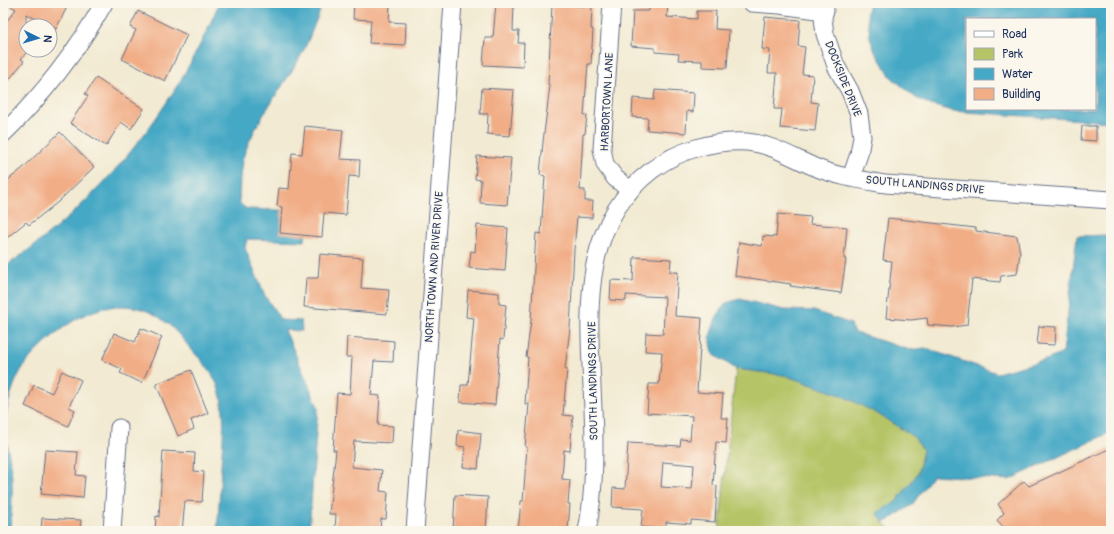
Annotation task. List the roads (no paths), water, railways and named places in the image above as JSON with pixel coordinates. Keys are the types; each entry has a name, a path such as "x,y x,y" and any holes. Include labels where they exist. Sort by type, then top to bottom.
{"street":[{"path":"3,134 22,116 50,83 85,35 104,3"},
{"name":"NORTH TOWN AND RIVER DRIVE","path":"415,531 453,3"},
{"name":"HARBORTOWN LANE","path":"612,3 602,149 605,164 615,178 630,190"},
{"path":"752,3 825,7"},
{"name":"DOCKSIDE DRIVE","path":"825,7 823,18 825,34 836,66 850,91 858,114 862,137 860,154 851,178"},
{"name":"SOUTH LANDINGS DRIVE","path":"587,531 591,506 594,448 590,346 594,267 598,249 611,216 630,190 660,163 678,154 713,144 748,142 766,146 818,168 851,178 884,184 1111,200"},
{"path":"112,531 119,428"}],"water":[{"path":"219,3 323,3 303,52 262,117 250,140 243,158 240,177 239,203 247,209 307,211 305,241 247,239 245,248 264,294 281,320 301,321 302,331 285,330 318,407 309,531 217,531 224,424 222,403 217,384 205,365 178,333 167,323 149,312 135,307 120,306 92,312 65,326 35,352 17,377 10,396 5,429 12,477 12,490 10,531 3,531 3,268 38,243 71,214 102,184 131,151 157,117 181,80"},
{"path":"869,3 1111,3 1111,122 952,111 931,105 916,98 891,77 875,52 870,37 867,12"},
{"path":"1106,235 1111,240 1111,432 1009,480 933,475 912,505 884,523 877,513 896,502 918,473 923,450 914,437 878,414 841,395 784,375 736,369 713,354 710,336 716,318 726,303 740,299 784,310 814,311 851,324 853,332 910,350 925,348 997,373 1049,359 1063,353 1077,236"}]}
